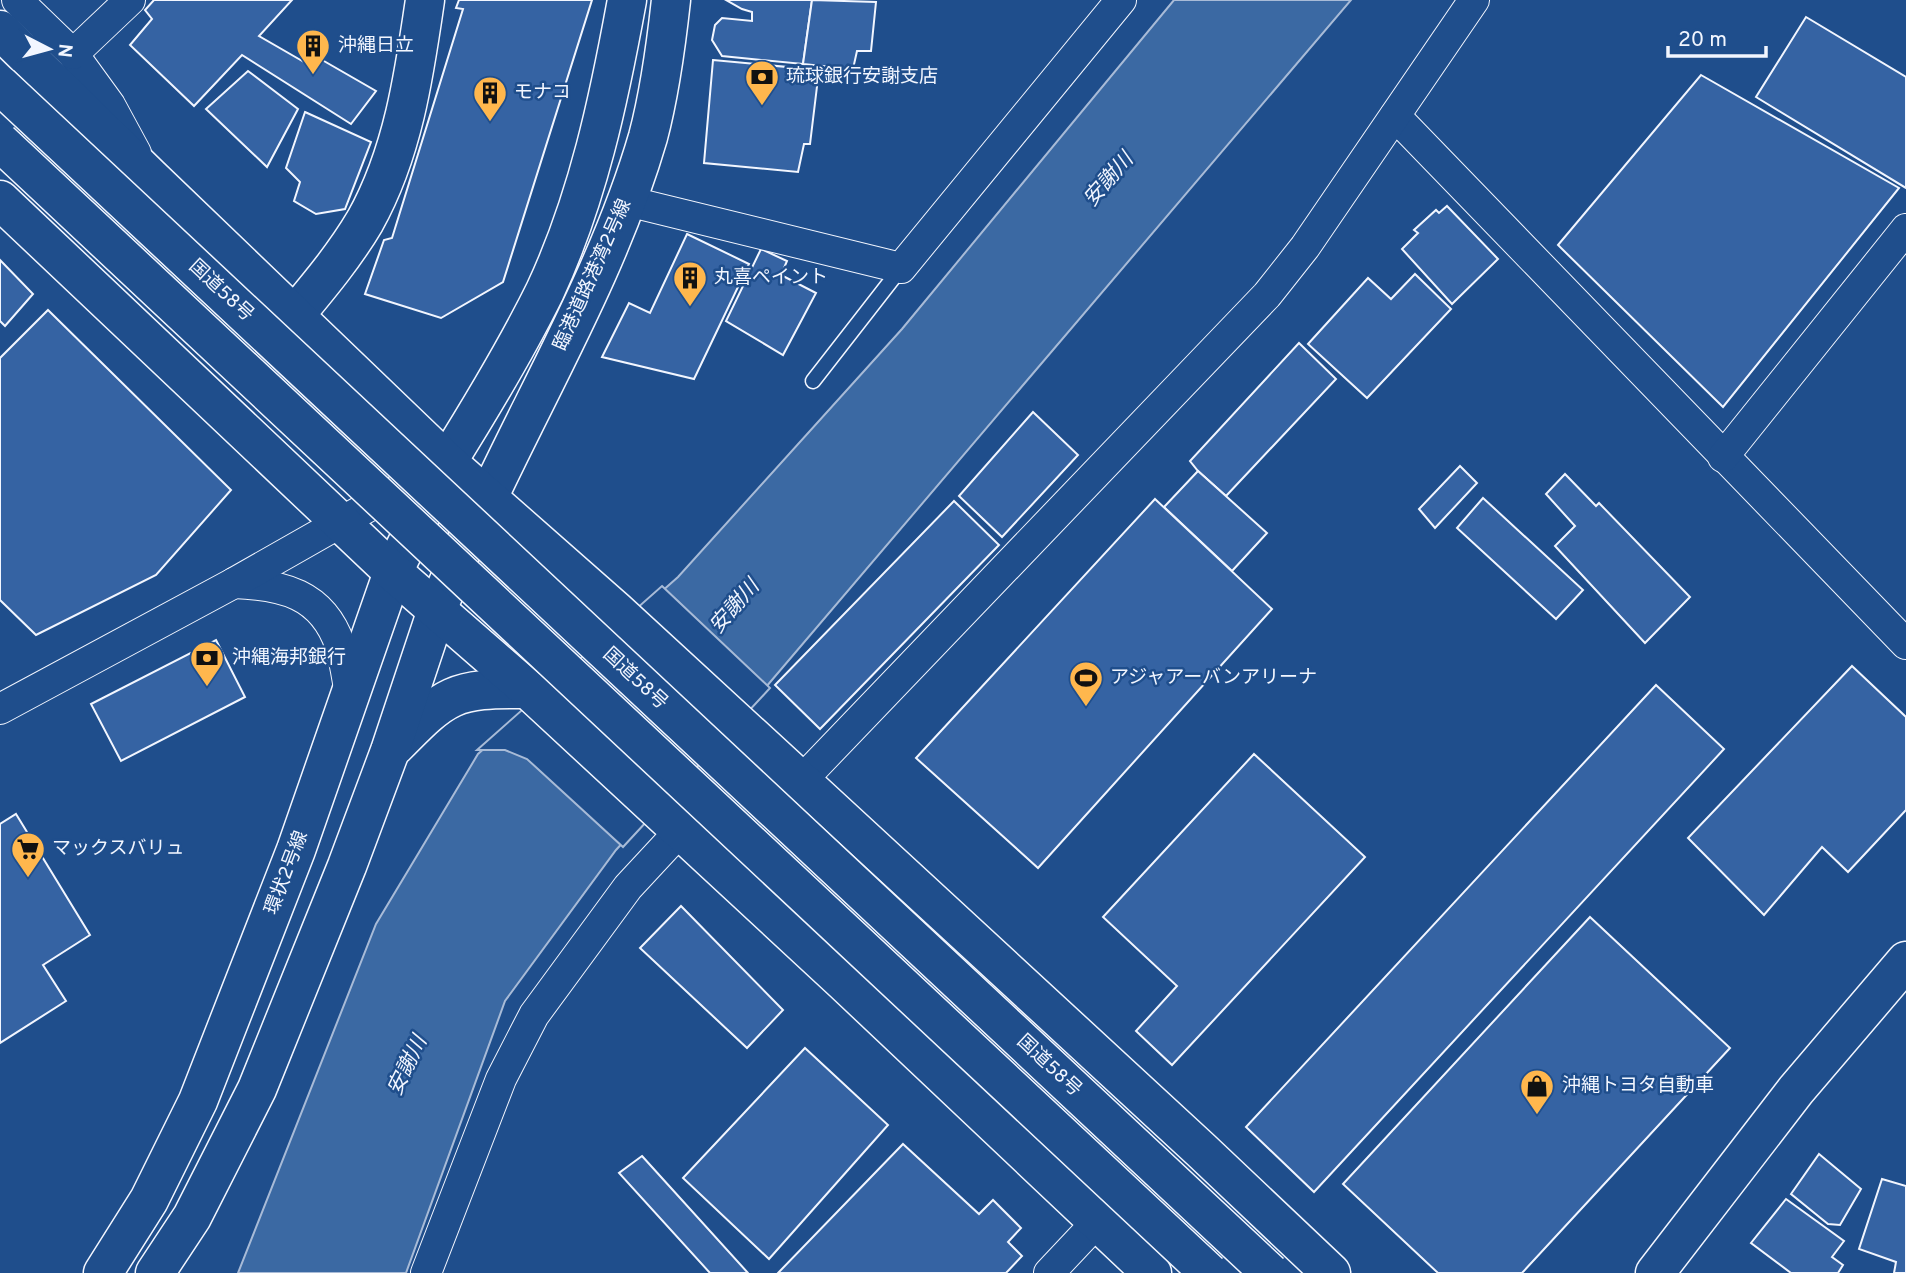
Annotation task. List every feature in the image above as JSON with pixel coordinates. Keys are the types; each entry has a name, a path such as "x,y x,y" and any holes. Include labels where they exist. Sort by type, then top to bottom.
{"main road":[{"path":"294,316 330,273 364,223 377,197 407,108 425,0"},
{"name":"臨港道路港湾2号線","path":"447,462 525,331 566,241 600,131 616,64 627,0"},
{"name":"臨港道路港湾2号線","path":"488,498 587,295 627,201 648,135 662,69 671,0"},
{"path":"0,30 447,462 616,611 1331,1273"},
{"name":"国道58号","path":"0,85 1270,1273"},
{"path":"0,142 1209,1273"},
{"path":"0,200 393,572 529,691 671,822 1152,1273"},
{"name":"環状2号線","path":"103,1273 149,1200 198,1101 296,850 393,572 447,462"},
{"path":"155,1273 192,1217 257,1089 342,879 390,751 437,610 460,554 488,498"},
{"path":"390,751 428,712 456,695 482,689 529,691"},
{"path":"1655,1273 1796,1090 1906,961"}],"street":[{"path":"17,0 73,54 110,105 149,176"},
{"path":"73,54 130,0"},
{"path":"627,201 901,268 1121,0"},
{"path":"801,781 1267,295 1305,247 1474,0"},
{"path":"1395,116 1906,644"},
{"path":"1723,457 1906,229"},
{"path":"0,709 234,583 447,462"},
{"path":"234,583 284,588 301,596 318,610 340,645 350,694"},
{"path":"426,1273 501,1079 534,1015 628,887 671,822"},
{"path":"1049,1273 1097,1222"}],"lane":[{"path":"813,380 901,268"}],"water":[{"name":"安謝川","path":"1174,0 1351,0 766,687 616,850 505,1001 406,1273 238,1273 376,924 478,754 678,577 902,329"}],"pier":[{"path":"662,586 770,688 623,847 527,759 505,750 477,750"}],"building":[{"name":"沖縄日立","path":"154,0 292,0 259,36 304,62 310,53 376,91 351,124 242,55 194,106 130,45 152,19 145,10"},
{"name":"モナコ","path":"459,0 592,0 503,282 441,318 365,294 384,240 392,238 463,9 456,8"},
{"path":"726,0 812,0 803,64 722,56 712,40 715,25 722,18 752,21 752,12"},
{"path":"812,0 876,2 871,51 857,51 853,69 803,64"},
{"path":"1806,17 1906,77 1906,188 1756,97"},
{"name":"琉球銀行安謝支店","path":"713,60 819,70 810,144 804,144 798,172 704,163"},
{"path":"248,71 298,109 267,167 206,109"},
{"path":"1701,75 1899,188 1723,407 1558,245"},
{"path":"305,112 371,142 345,209 316,214 294,201 300,182 286,168"},
{"path":"1447,206 1498,259 1452,304 1402,249 1418,233 1414,230 1436,210 1439,213"},
{"name":"丸喜ペイント","path":"687,234 749,264 694,379 602,357 629,303 650,313"},
{"path":"761,249 787,261 781,275 816,293 783,355 726,321"},
{"path":"0,260 33,294 5,326 0,321"},
{"path":"1415,274 1451,309 1367,398 1308,344 1368,278 1391,299"},
{"path":"48,310 231,490 156,575 36,635 0,600 0,358"},
{"path":"1299,343 1336,379 1226,496 1190,461"},
{"path":"1033,412 1078,455 1002,537 959,496"},
{"path":"1460,466 1477,483 1435,528 1419,509"},
{"path":"1198,471 1267,533 1232,571 1164,507"},
{"path":"1565,474 1596,506 1599,503 1690,597 1645,643 1555,546 1575,526 1546,494"},
{"path":"1483,498 1583,590 1556,619 1457,528"},
{"path":"1155,499 1272,609 1038,868 916,758"},
{"path":"954,501 999,545 820,729 775,685"},
{"path":"216,640 245,697 121,761 91,704"},
{"path":"1852,666 1906,717 1906,810 1848,872 1822,847 1764,915 1688,838"},
{"path":"1656,685 1724,749 1314,1192 1246,1127"},
{"path":"1254,754 1365,857 1172,1065 1136,1031 1177,986 1103,917"},
{"name":"マックスバリュ","path":"16,814 90,935 43,965 66,1001 0,1043 0,824"},
{"path":"681,906 783,1010 747,1048 640,948"},
{"name":"沖縄トヨタ自動車","path":"1590,917 1730,1048 1522,1273 1438,1273 1343,1184"},
{"path":"805,1048 888,1125 769,1259 683,1178"},
{"path":"903,1144 979,1214 993,1200 1021,1228 1008,1242 1022,1256 1006,1273 778,1273"},
{"path":"1819,1154 1861,1189 1840,1225 1828,1224 1791,1194"},
{"path":"642,1156 748,1273 710,1273 619,1173"},
{"path":"1882,1179 1906,1186 1906,1273 1894,1273 1896,1262 1859,1249"},
{"path":"1786,1199 1844,1241 1832,1257 1843,1265 1838,1273 1791,1273 1751,1243"}],"place":[{"name":"沖縄日立","path":"313,76"},
{"name":"琉球銀行安謝支店","path":"762,107"},
{"name":"モナコ","path":"490,123"},
{"name":"丸喜ペイント","path":"690,308"},
{"name":"沖縄海邦銀行","path":"207,688"},
{"name":"アジャアーバンアリーナ","path":"1086,708"},
{"name":"マックスバリュ","path":"28,879"},
{"name":"沖縄トヨタ自動車","path":"1537,1116"}]}
